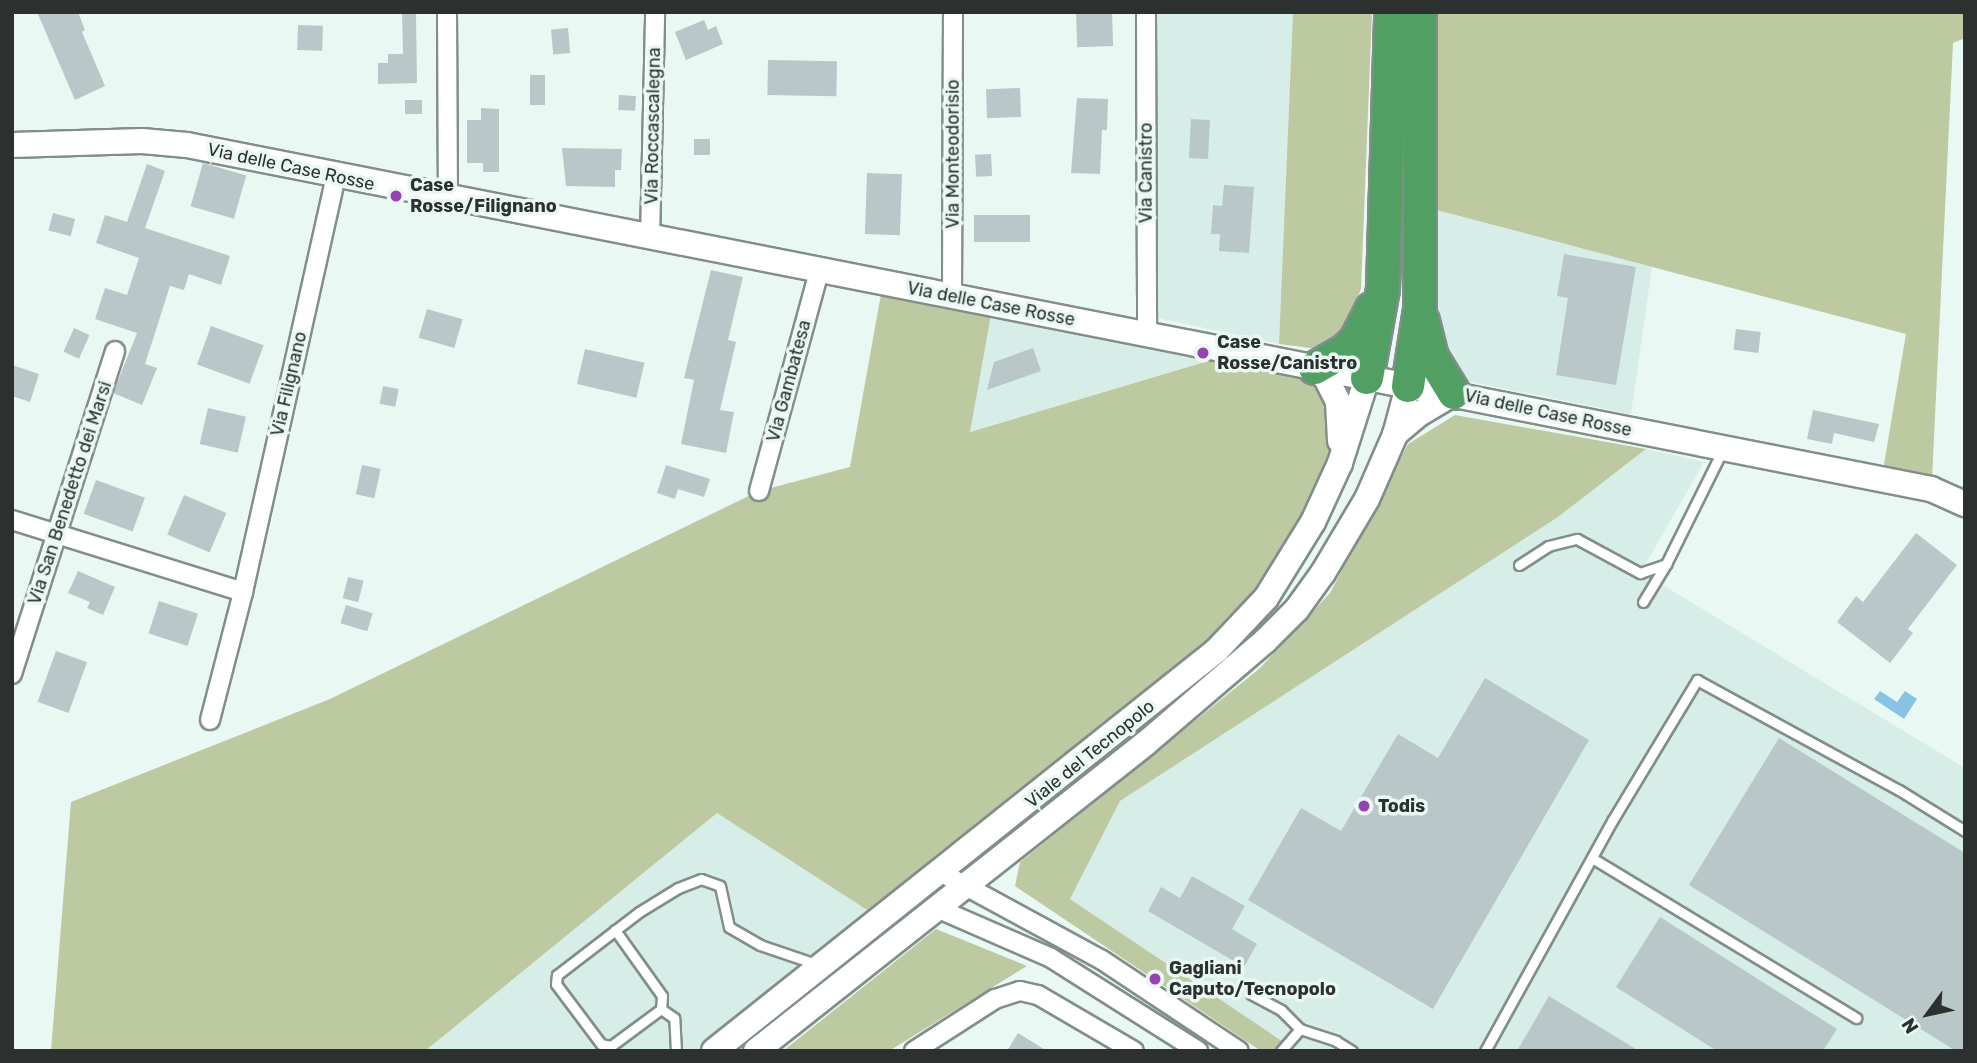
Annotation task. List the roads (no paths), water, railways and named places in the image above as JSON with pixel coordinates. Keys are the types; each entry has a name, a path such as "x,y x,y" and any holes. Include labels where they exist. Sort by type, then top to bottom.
{"highway":[{"path":"1367,378 1383,289 1391,12"},
{"path":"1408,386 1420,309 1420,12"},
{"path":"1315,368 1337,357 1356,340 1383,289"},
{"path":"1420,309 1432,357 1454,393"}],"main road":[{"name":"Via delle Case Rosse","path":"12,145 153,142 187,145 650,239 1147,333 1931,489 1965,504"},
{"path":"1315,368 1326,378 1338,402 1340,463"},
{"name":"Viale del Tecnopolo","path":"714,1051 1217,650 1266,598 1313,522 1340,463 1367,378"},
{"name":"Viale del Tecnopolo","path":"756,1051 1146,743 1265,641 1297,609 1323,573 1367,499 1395,435 1408,386"},
{"path":"1395,435 1419,414 1454,393"}],"street":[{"path":"447,12 448,199"},
{"name":"Via Roccascalegna","path":"650,239 656,12"},
{"name":"Via Monteodorisio","path":"952,296 953,12"},
{"name":"Via Canistro","path":"1146,12 1147,333"},
{"name":"Via Filignano","path":"210,720 243,592 336,177"},
{"name":"Via Gambatesa","path":"760,491 819,271"},
{"name":"Via San Benedetto dei Marsi","path":"12,674 115,351"},
{"path":"12,520 243,592"},
{"path":"940,873 1102,960 1239,1051"},
{"path":"939,909 1051,958 1198,1051"},
{"path":"914,1051 995,999 1020,991 1038,995 1135,1051"}],"lane":[{"path":"1643,602 1666,564 1723,449"},
{"path":"1519,565 1548,546 1577,539 1640,573 1666,564"},
{"path":"1485,1051 1592,858 1697,680 1899,790 1965,831"},
{"path":"1592,858 1856,1018"},
{"path":"615,930 662,996 661,1009 611,1046 601,1044 556,984 557,975 615,930 678,888 701,879 720,886 729,927 760,945 821,966"},
{"path":"1251,994 1281,1010 1300,1029 1336,1041 1353,1051"},
{"path":"661,1009 674,1018 676,1051"},
{"path":"1281,1051 1300,1029"}],"water":[{"path":"1880,691 1897,702 1905,691 1917,699 1904,719 1874,699"}],"place":[{"name":"Case Rosse/Filignano","path":"396,196"},
{"name":"Case Rosse/Canistro","path":"1203,353"},
{"name":"Todis","path":"1364,806"},
{"name":"Gagliani Caputo/Tecnopolo","path":"1155,979"}]}
